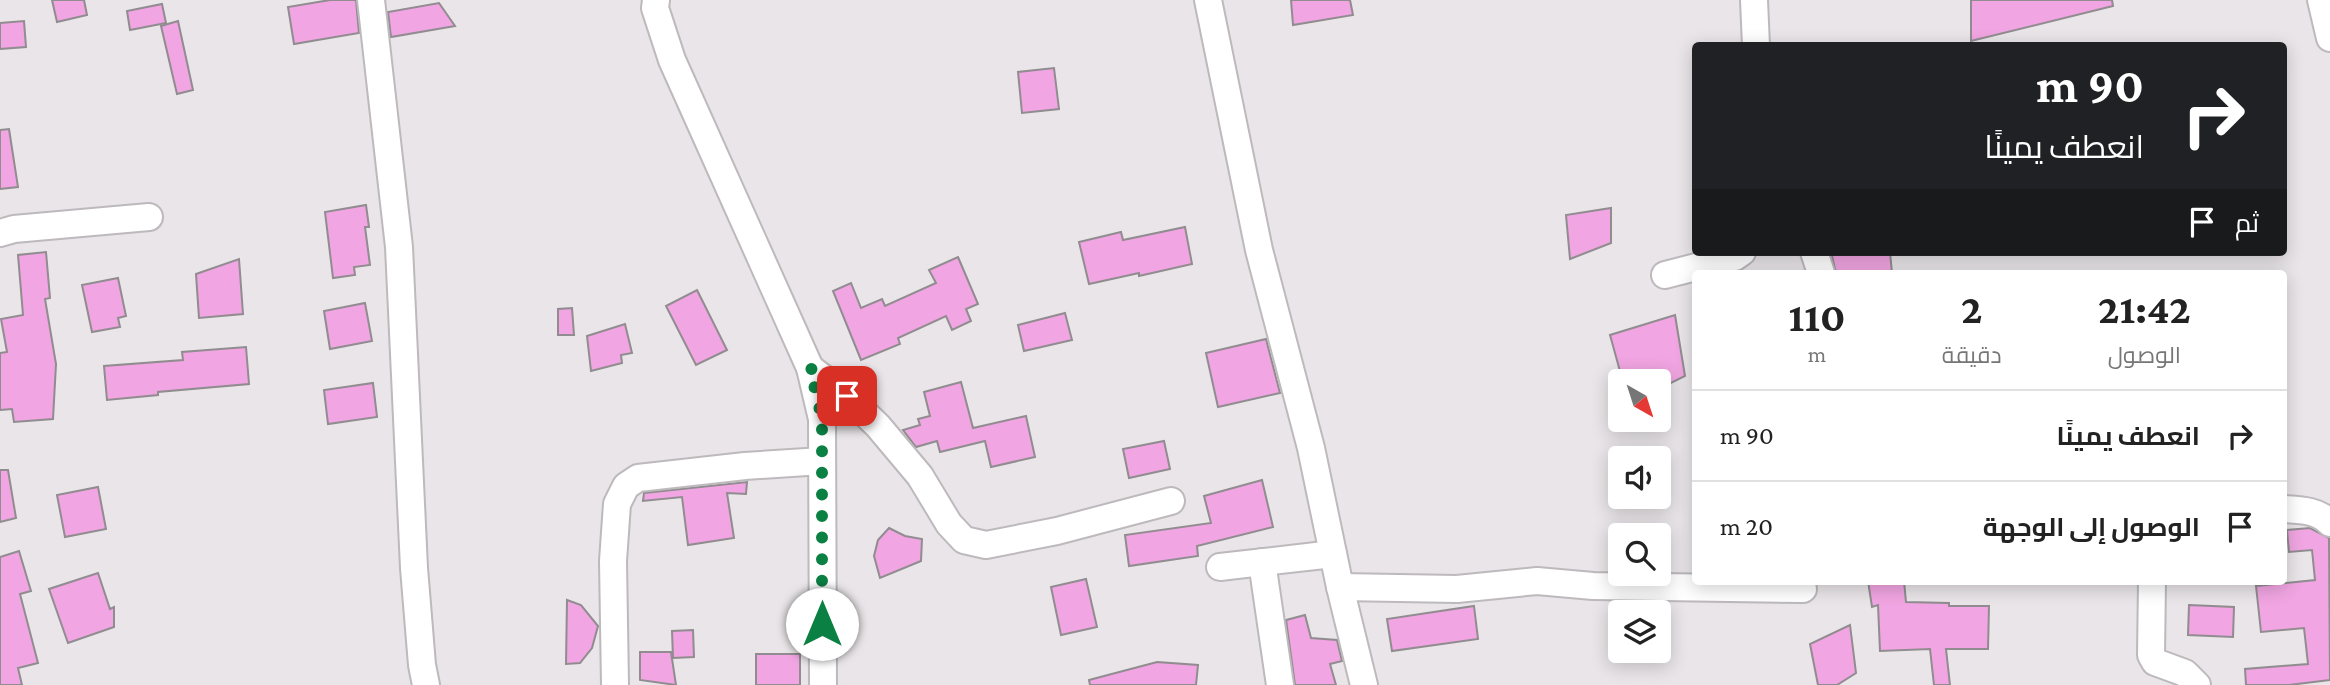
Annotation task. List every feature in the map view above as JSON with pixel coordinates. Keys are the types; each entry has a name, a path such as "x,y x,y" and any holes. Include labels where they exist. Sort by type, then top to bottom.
{"street":[{"path":"371,0 399,247 414,568 426,685"},
{"path":"656,0 655,8 673,60 810,368 822,419 822,685"},
{"path":"1208,0 1259,250 1311,448 1364,685"},
{"path":"1754,0 1756,42"},
{"path":"2320,0 2330,38"},
{"path":"0,233 14,229 149,217"},
{"path":"1665,275 1736,256"},
{"path":"810,368 847,396 878,426 920,476 949,524 964,540 986,545 1058,531 1171,501"},
{"path":"615,685 613,561 617,504 626,486 638,478 745,466 822,461"},
{"path":"2287,509 2307,510 2326,518 2330,523"},
{"path":"1220,566 1333,554"},
{"path":"1262,562 1280,685"},
{"path":"1340,587 1457,589 1537,582 1592,586 1802,589"},
{"path":"2152,585 2151,655 2155,662 2185,673 2197,685"}],"building":[{"path":"52,0 84,0 87,15 57,22"},
{"path":"330,0 356,0 359,33 294,44 288,7"},
{"path":"1291,0 1350,0 1353,15 1293,25"},
{"path":"1971,0 2112,0 2113,6 1971,41"},
{"path":"439,3 455,26 391,37 388,12"},
{"path":"162,4 166,23 130,30 127,11"},
{"path":"24,21 26,47 0,49 0,23"},
{"path":"178,21 193,90 177,94 161,26"},
{"path":"1054,68 1059,109 1022,113 1018,72"},
{"path":"9,129 18,187 0,189 0,130"},
{"path":"366,205 369,227 365,227 370,265 354,267 355,275 333,278 325,212"},
{"path":"1611,208 1611,243 1570,259 1566,215"},
{"path":"1185,227 1192,264 1089,284 1079,242 1121,232 1123,240"},
{"path":"46,252 50,298 45,299 56,364 53,419 14,422 12,409 0,410 0,353 7,352 1,319 23,315 18,255"},
{"path":"1832,256 1890,256 1892,270 1835,270"},
{"path":"958,257 978,304 966,309 971,321 952,330 946,316 898,338 900,344 861,360 833,291 851,283 861,308 882,299 885,306 936,283 929,270"},
{"path":"239,259 243,314 199,318 196,274"},
{"path":"118,278 126,316 118,318 120,327 92,332 82,285"},
{"path":"697,290 727,350 696,365 666,306"},
{"path":"365,303 372,341 330,349 324,311"},
{"path":"572,308 574,335 558,335 558,309"},
{"path":"1065,313 1072,340 1024,351 1018,325"},
{"path":"1675,315 1685,376 1671,383 1671,369 1619,369 1610,335"},
{"path":"625,324 632,353 621,355 622,363 591,371 587,336"},
{"path":"1266,339 1280,393 1218,407 1206,353"},
{"path":"246,347 249,384 158,392 158,395 107,400 104,366 183,360 182,352"},
{"path":"961,382 973,428 1026,416 1035,457 991,467 985,441 940,452 937,441 916,447 903,430 920,425 918,419 930,416 924,392"},
{"path":"373,383 377,417 328,424 324,390"},
{"path":"1164,441 1170,469 1129,478 1123,449"},
{"path":"0,470 8,470 16,518 0,522"},
{"path":"1262,480 1273,527 1197,546 1198,556 1129,566 1125,535 1211,523 1204,496"},
{"path":"747,482 746,494 727,493 734,538 688,545 682,497 643,501 644,493"},
{"path":"98,487 106,529 65,537 57,495"},
{"path":"889,528 905,536 922,539 921,561 880,578 874,556 878,540"},
{"path":"2310,528 2329,538 2330,680 2289,685 2246,685 2245,669 2308,664 2304,628 2261,632 2256,586 2287,585 2287,583 2315,580 2312,550 2289,552 2287,530"},
{"path":"19,551 31,591 20,594 38,663 18,668 22,685 0,685 0,557"},
{"path":"98,573 110,609 114,607 114,627 68,643 49,589"},
{"path":"1086,579 1097,627 1061,635 1051,587"},
{"path":"1869,585 1904,585 1906,602 1989,606 1988,649 1946,649 1950,685 1934,685 1930,649 1880,651 1878,605 1872,607"},
{"path":"567,600 581,605 598,626 592,648 580,663 566,664"},
{"path":"2189,605 2234,607 2233,637 2188,635"},
{"path":"1474,606 1478,639 1392,651 1387,619"},
{"path":"1305,615 1311,638 1337,640 1342,661 1330,664 1336,685 1295,685 1286,620"},
{"path":"1850,625 1856,673 1837,685 1818,685 1810,644"},
{"path":"693,630 694,657 673,658 672,631"},
{"path":"640,652 671,652 676,685 640,680"},
{"path":"756,654 800,654 800,685 756,685"},
{"path":"1157,662 1198,665 1196,685 1090,685 1089,680"}],"route":[{"path":"822,624 822,419 810,368 847,396"}]}
